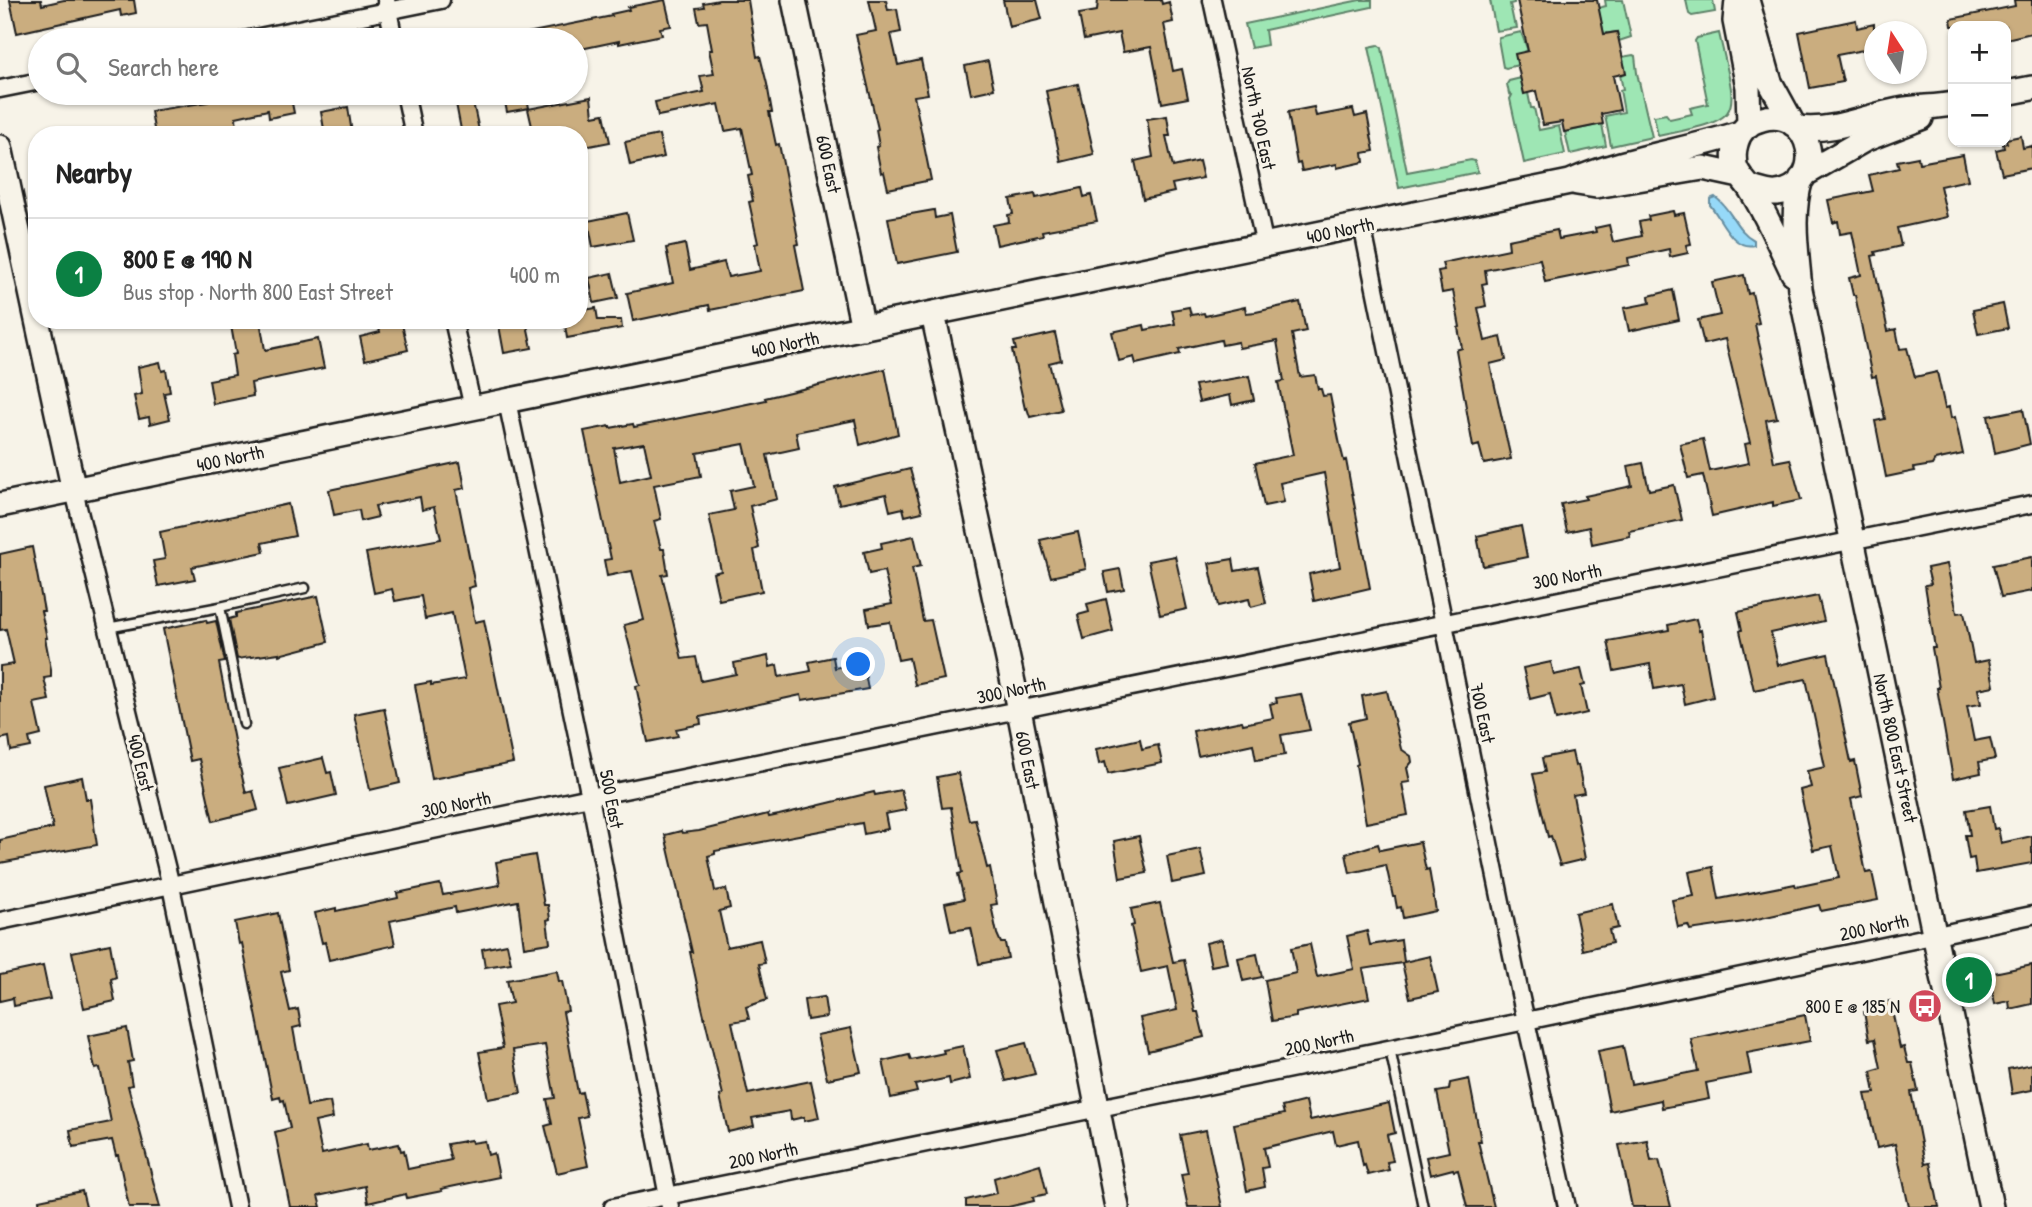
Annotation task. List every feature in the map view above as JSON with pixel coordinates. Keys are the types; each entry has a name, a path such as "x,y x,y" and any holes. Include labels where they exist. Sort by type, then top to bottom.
{"street":[{"path":"294,28 387,6 441,0"},
{"name":"600 East","path":"794,0 863,328"},
{"name":"North 700 East","path":"1212,0 1265,246"},
{"path":"1737,0 1735,21 1748,87 1744,129 1736,143 1734,158 1773,228 1800,289"},
{"path":"1747,0 1770,82 1796,126 1806,137 1809,147 1810,160 1795,202 1794,222 1800,289"},
{"path":"387,6 392,28"},
{"path":"0,89 28,83"},
{"path":"2011,92 2032,88"},
{"path":"408,105 412,126"},
{"path":"1570,182 1594,171 1700,146 1767,118 1777,118 1796,126 1838,128 1898,111 1948,105"},
{"path":"1570,182 1596,186 1703,168 1777,193 1790,188 1803,177 1864,140 1948,106"},
{"name":"400 East","path":"0,147 28,278"},
{"name":"400 North","path":"0,505 1570,182"},
{"name":"700 East","path":"1362,225 1525,1021 1567,1207"},
{"name":"North 800 East Street","path":"1800,289 1991,1207"},
{"name":"600 East","path":"933,314 1018,710 1117,1207"},
{"name":"400 East","path":"39,329 74,491 171,886 237,1207"},
{"path":"455,329 473,408"},
{"name":"500 East","path":"507,401 590,797 669,1201"},
{"name":"300 North","path":"0,921 590,797 2032,504"},
{"name":"200 North","path":"613,1207 669,1201 1097,1108 2032,915"}],"lane":[{"path":"107,628 304,588"},
{"path":"220,607 244,724"},
{"path":"1390,1049 1423,1207"}],"green space":[{"path":"1360,0 1372,0 1372,7 1265,30 1267,45 1251,48 1245,24"},
{"path":"1490,0 1514,0 1514,3 1510,4 1517,28 1496,31"},
{"path":"1605,0 1623,0 1631,37 1619,41 1617,32 1604,34 1598,8 1606,6"},
{"path":"1686,0 1713,0 1715,12 1692,16 1689,14"},
{"path":"1521,32 1528,51 1518,65 1503,67 1499,37"},
{"path":"1719,33 1730,82 1732,98 1729,110 1721,118 1708,124 1658,136 1654,116 1666,114 1670,119 1692,114 1690,108 1708,104 1695,41 1697,38"},
{"path":"1378,45 1382,48 1407,172 1471,160 1475,161 1478,172 1399,188 1369,47"},
{"path":"1633,55 1652,137 1611,146 1605,116 1624,112 1620,75 1626,73 1622,57"},
{"path":"1521,78 1524,93 1528,93 1531,108 1534,108 1539,130 1559,126 1565,154 1524,163 1510,99 1512,95 1509,94 1507,84"},
{"path":"1602,124 1606,146 1570,154 1565,132"}],"water":[{"path":"1715,197 1726,207 1742,231 1754,240 1754,245 1739,243 1728,232 1710,205 1710,199"}],"building":[{"path":"10,0 41,0 42,5 64,0 134,0 136,13 121,16 120,10 39,28 28,28 28,31 17,33"},
{"path":"665,0 671,26 660,28 662,35 588,47 588,28 552,28 612,16 611,14 629,10 628,7"},
{"path":"748,0 757,57 760,56 767,84 772,112 769,112 776,145 779,144 795,223 799,244 795,245 804,291 710,310 709,305 633,321 627,293 673,283 666,248 685,244 690,270 724,262 728,277 760,271 755,244 758,243 749,202 753,201 748,176 752,175 742,128 725,131 719,104 658,116 655,102 704,92 700,76 714,74 709,50 712,50 707,22 699,23 696,8 704,7 703,3"},
{"path":"869,0 886,0 888,10 897,9 901,32 891,34 898,65 921,60 928,94 914,96 931,180 888,189 884,172 881,173 876,147 879,146 878,129 856,35 876,31"},
{"path":"1003,0 1037,0 1042,19 1009,27"},
{"path":"1098,0 1161,0 1162,4 1169,2 1173,22 1164,24 1173,71 1182,69 1188,98 1162,103 1151,47 1123,52 1119,33 1084,40 1079,14 1097,11"},
{"path":"1517,0 1597,0 1604,34 1617,32 1626,73 1613,76 1620,110 1601,114 1603,124 1564,132 1562,122 1543,125 1536,91 1524,94 1515,54 1528,51"},
{"path":"2014,0 2032,0 2032,33 2011,38 2011,21 1951,21 1951,19 2015,6"},
{"path":"1856,20 1857,28 1864,26 1864,50 1837,55 1843,82 1810,88 1799,32"},
{"path":"988,61 994,89 971,94 965,66"},
{"path":"1078,84 1094,154 1061,162 1046,91"},
{"path":"591,97 593,116 604,114 610,142 588,146 588,126 532,126 528,109 549,105 588,105 588,98"},
{"path":"189,105 292,105 294,113 269,118 268,110 236,117 237,126 154,126 151,111"},
{"path":"456,105 474,105 478,126 460,126"},
{"path":"506,105 528,105 529,108 507,112"},
{"path":"348,107 351,126 323,126 321,112"},
{"path":"1314,107 1316,116 1353,109 1355,117 1367,114 1374,151 1363,153 1364,162 1302,171 1300,163 1297,164 1288,112"},
{"path":"1167,116 1170,136 1166,136 1173,167 1199,161 1203,178 1172,184 1174,192 1143,199 1135,161 1153,157 1147,119"},
{"path":"659,135 664,157 630,165 625,142"},
{"path":"2021,136 2023,148 2032,146 2032,168 2002,174 1996,150 2011,147 2011,138"},
{"path":"1963,155 1968,180 1940,186 1947,217 1897,228 1901,246 1875,252 1876,255 1872,256 1888,331 1896,329 1900,349 1907,348 1915,377 1937,372 1945,408 1949,407 1951,418 1955,417 1963,454 1935,460 1932,465 1914,468 1915,471 1886,477 1875,421 1885,419 1876,376 1872,377 1849,278 1861,275 1852,232 1840,234 1838,221 1833,223 1828,200 1873,191 1869,175 1899,168 1897,161 1918,157 1919,163"},
{"path":"1082,188 1084,197 1091,195 1097,221 1042,231 1043,235 997,245 993,225 1009,222 1008,215 1013,214 1010,199 1035,194 1036,198"},
{"path":"934,210 935,218 950,215 957,252 897,264 888,218"},
{"path":"1673,211 1674,215 1684,213 1691,244 1686,245 1688,253 1670,257 1669,249 1628,258 1629,265 1545,282 1540,259 1485,270 1487,283 1482,284 1486,306 1478,308 1485,341 1501,337 1506,360 1490,364 1511,459 1484,464 1479,445 1473,447 1456,350 1462,348 1460,327 1453,291 1442,293 1438,271 1444,270 1442,263 1509,249 1508,240 1557,230 1559,239 1596,232 1595,228 1609,225 1613,242 1642,236 1639,222 1649,220 1648,216"},
{"path":"627,213 633,240 593,247 588,221"},
{"path":"612,273 618,298 594,303 589,278"},
{"path":"1744,275 1748,294 1752,293 1759,323 1755,324 1777,418 1766,420 1774,462 1790,459 1801,500 1773,506 1773,502 1712,516 1703,475 1688,478 1680,444 1703,439 1710,471 1749,463 1745,444 1750,443 1725,339 1704,344 1698,320 1720,315 1712,282"},
{"path":"1673,290 1679,320 1629,331 1624,308 1650,303 1649,296"},
{"path":"1300,302 1306,331 1292,334 1300,377 1315,375 1318,389 1321,389 1323,396 1330,395 1340,445 1344,461 1346,460 1370,588 1314,601 1309,574 1340,567 1324,473 1280,483 1284,502 1264,506 1255,463 1293,455 1278,382 1284,381 1277,341 1239,348 1238,342 1222,345 1221,340 1179,349 1180,354 1136,364 1134,357 1119,361 1112,332 1144,325 1145,330 1175,324 1172,310 1189,307 1191,315 1204,313 1205,316 1245,307 1246,313 1256,312"},
{"path":"2003,304 2008,328 1978,334 1973,310"},
{"path":"596,308 598,320 621,320 622,328 567,338 566,329 588,329 588,309"},
{"path":"232,329 262,329 265,350 318,339 324,368 251,383 253,396 213,404 209,380 235,375 232,355 236,354"},
{"path":"379,329 403,329 408,350 365,360 360,337 380,332"},
{"path":"500,329 528,329 532,348 504,353"},
{"path":"1055,333 1061,360 1049,363 1061,410 1030,417 1027,408 1025,409 1012,350 1016,350 1014,342"},
{"path":"160,362 162,371 166,370 170,392 164,393 170,419 150,424 149,417 139,419 134,396 142,394 138,367"},
{"path":"885,369 898,434 860,445 855,420 796,432 799,448 767,455 777,499 750,506 759,548 754,550 762,591 719,600 713,573 721,571 709,515 734,510 730,491 754,486 744,444 697,453 701,476 654,485 661,519 654,521 661,549 664,549 668,574 662,575 682,659 696,657 701,681 736,674 734,663 768,656 770,667 777,665 779,677 811,671 809,662 833,657 835,668 863,662 868,689 802,700 801,695 700,717 701,724 676,729 678,736 648,742 636,686 640,685 624,625 644,620 632,571 607,576 604,560 611,559 584,431 633,424 634,427 766,400 765,398","holes":["644,443 651,475 620,482 614,448"]},
{"path":"1249,376 1254,400 1232,405 1230,395 1199,402 1195,385"},
{"path":"2023,409 2030,444 1995,453 1988,416"},
{"path":"460,462 465,488 456,490 475,586 468,588 475,622 484,620 513,763 432,779 415,685 465,679 452,613 425,619 421,596 395,601 392,589 374,593 366,553 441,539 434,507 422,510 420,497 375,506 378,517 361,521 359,510 334,515 329,490"},
{"path":"1643,463 1649,490 1674,485 1682,520 1629,531 1630,536 1592,544 1589,527 1567,532 1561,504 1632,486 1628,466"},
{"path":"910,469 922,512 905,516 903,508 890,511 886,494 839,504 835,487"},
{"path":"288,504 295,536 262,543 264,552 192,567 195,579 158,586 153,561 165,559 160,532"},
{"path":"1521,526 1527,557 1483,566 1477,536"},
{"path":"1078,532 1086,569 1051,577 1040,540"},
{"path":"914,536 921,566 912,568 923,621 931,620 944,679 915,685 909,658 898,660 890,622 869,625 866,609 892,604 884,571 869,574 864,552 882,548 881,543"},
{"path":"32,547 51,669 51,677 44,678 49,700 34,703 41,735 29,738 31,747 11,751 9,737 0,739 0,666 14,664 6,629 0,630 0,554"},
{"path":"1175,556 1187,609 1160,615 1148,561"},
{"path":"2032,557 2032,591 2001,597 1993,565"},
{"path":"1233,559 1235,571 1258,567 1266,603 1251,607 1249,599 1218,606 1209,563"},
{"path":"1947,564 1957,613 1964,612 1974,663 1989,660 1994,686 1978,689 1981,704 1967,706 1974,741 1990,738 1995,759 1979,762 1981,773 1953,779 1937,688 1932,648 1935,648 1925,585 1931,584 1927,568"},
{"path":"1120,569 1124,589 1108,592 1104,572"},
{"path":"318,596 328,642 279,655 237,659 229,619 236,617 236,613"},
{"path":"1818,596 1824,621 1771,633 1778,665 1828,654 1851,762 1855,761 1862,796 1851,799 1866,873 1872,872 1878,900 1821,911 1819,905 1744,922 1690,930 1688,925 1678,927 1672,900 1694,896 1689,872 1713,867 1719,899 1839,878 1832,846 1813,850 1800,790 1811,787 1807,771 1825,767 1806,679 1754,690 1738,612"},
{"path":"1106,599 1113,631 1084,639 1078,615 1089,612 1087,604"},
{"path":"1696,619 1699,631 1701,630 1713,697 1685,704 1681,684 1654,689 1650,664 1614,671 1608,641 1669,630 1668,625"},
{"path":"206,620 207,623 216,621 225,662 219,663 236,751 246,793 253,791 258,810 213,821 199,759 190,761 163,629"},
{"path":"1551,662 1554,675 1581,669 1585,685 1581,686 1587,713 1556,720 1550,694 1530,699 1523,668"},
{"path":"1387,691 1401,749 1411,756 1412,762 1407,768 1410,782 1402,783 1408,815 1366,823 1349,722 1366,718 1362,696"},
{"path":"1301,694 1310,730 1281,735 1285,755 1256,760 1253,744 1198,756 1193,731 1273,718 1270,704 1277,702 1276,698"},
{"path":"384,708 400,783 370,790 354,714"},
{"path":"1140,739 1142,749 1158,745 1162,763 1108,774 1105,762 1099,764 1096,749"},
{"path":"1572,752 1575,766 1578,765 1584,793 1573,795 1585,859 1560,865 1551,836 1548,837 1533,774 1545,772 1542,758"},
{"path":"323,758 327,773 331,772 336,795 288,806 279,768"},
{"path":"958,773 969,820 975,819 987,868 990,867 997,904 991,905 997,934 1001,943 1005,943 1008,958 979,964 971,928 951,931 945,903 964,899 958,874 962,873 951,807 942,808 937,777"},
{"path":"82,777 86,799 90,799 97,845 0,863 0,840 53,828 44,785"},
{"path":"901,790 906,810 885,814 888,829 864,834 862,823 715,851 715,854 708,856 715,891 726,889 730,908 719,911 727,947 760,940 765,963 759,964 767,1000 746,1007 749,1019 732,1022 748,1094 811,1081 819,1118 791,1120 790,1111 752,1118 754,1126 728,1132 720,1096 723,1095 665,835 681,831 699,831 768,814 769,817 779,815 874,792 875,795"},
{"path":"1990,806 1994,829 1998,828 2001,843 2032,836 2032,863 1976,873 1974,858 1969,859 1965,835 1970,835 1966,810"},
{"path":"1139,836 1147,873 1120,878 1114,841"},
{"path":"1420,842 1426,870 1429,869 1436,911 1403,918 1401,907 1397,908 1393,897 1386,865 1350,873 1346,854 1378,844 1380,850"},
{"path":"1200,849 1206,876 1172,883 1167,856"},
{"path":"535,855 544,905 548,905 550,943 524,947 518,901 456,913 455,907 390,921 395,945 329,960 315,913 398,898 397,893 440,884 443,895 500,885 496,862"},
{"path":"1160,903 1173,962 1184,960 1195,1012 1198,1012 1204,1037 1148,1051 1140,1018 1177,1010 1168,966 1141,972 1131,926 1134,925 1131,909"},
{"path":"1613,904 1618,928 1609,930 1612,943 1583,950 1575,913"},
{"path":"278,913 289,970 281,972 290,1011 298,1009 301,1026 293,1028 307,1106 330,1102 333,1118 315,1122 322,1154 367,1144 368,1150 399,1144 401,1151 404,1150 408,1169 451,1160 447,1144 485,1141 488,1155 494,1153 499,1177 407,1198 406,1194 368,1203 365,1186 318,1196 321,1207 290,1207 275,1132 290,1128 284,1100 281,1101 280,1097 273,1099 242,943 239,944 235,922"},
{"path":"1367,931 1370,945 1401,940 1404,962 1430,956 1438,992 1410,998 1402,963 1363,969 1369,998 1296,1013 1296,1017 1272,1021 1265,980 1296,973 1291,948 1310,944 1317,977 1354,969 1347,936"},
{"path":"1222,939 1227,963 1211,966 1206,943"},
{"path":"110,944 116,977 111,979 115,1001 84,1008 72,952"},
{"path":"507,944 511,963 485,967 482,949"},
{"path":"1257,954 1262,977 1243,981 1238,958"},
{"path":"2032,965 2032,1004 2010,1009 2009,1001 1995,1004 1989,974"},
{"path":"43,966 50,999 14,1006 13,998 0,1001 0,975"},
{"path":"557,971 559,982 562,981 568,1011 563,1012 578,1093 582,1092 587,1116 578,1118 588,1166 557,1173 545,1126 552,1124 547,1099 555,1098 545,1045 513,1050 521,1093 488,1099 479,1052 503,1048 495,1006 512,1003 507,980"},
{"path":"824,997 827,1017 807,1020 804,1000"},
{"path":"1890,1001 1900,1048 1904,1047 1908,1063 1912,1063 1918,1091 1911,1092 1925,1164 1930,1163 1939,1207 1909,1207 1895,1144 1877,1148 1865,1094 1875,1093 1871,1071 1881,1068 1875,1039 1869,1040 1864,1012 1876,1010 1875,1005"},
{"path":"1805,1015 1810,1041 1747,1053 1751,1074 1706,1083 1709,1099 1662,1108 1661,1100 1610,1111 1598,1051 1623,1046 1631,1084 1698,1071 1691,1039"},
{"path":"127,1028 133,1061 128,1062 132,1085 128,1086 160,1207 129,1207 118,1155 116,1156 112,1140 73,1147 70,1130 111,1122 100,1068 95,1069 88,1036"},
{"path":"851,1028 861,1072 827,1079 817,1035"},
{"path":"1026,1043 1035,1074 1006,1081 997,1050"},
{"path":"963,1046 970,1079 950,1084 949,1078 915,1085 917,1092 891,1098 883,1061 909,1055 911,1060"},
{"path":"2032,1064 2032,1090 2012,1094 2008,1069"},
{"path":"1469,1079 1481,1141 1478,1141 1494,1207 1467,1207 1458,1170 1430,1175 1426,1157 1449,1152 1437,1092 1449,1090 1450,1083"},
{"path":"1306,1101 1310,1120 1389,1103 1395,1133 1387,1135 1393,1161 1387,1162 1389,1170 1368,1175 1365,1165 1363,1166 1358,1140 1336,1145 1333,1131 1264,1148 1268,1167 1262,1168 1265,1187 1247,1191 1234,1124 1284,1114 1282,1107"},
{"path":"1206,1130 1222,1207 1188,1207 1181,1174 1188,1173 1180,1135"},
{"path":"1647,1140 1651,1161 1659,1160 1671,1207 1632,1207 1619,1145"},
{"path":"1040,1164 1047,1194 1033,1197 1034,1201 1008,1207 966,1207 966,1200 997,1193 994,1178"},
{"path":"82,1191 86,1207 40,1207 39,1200"}],"place":[{"name":"800 E @ 190 N","path":"1969,980"},
{"name":"800 E @ 185 N","path":"1925,1006"}]}
